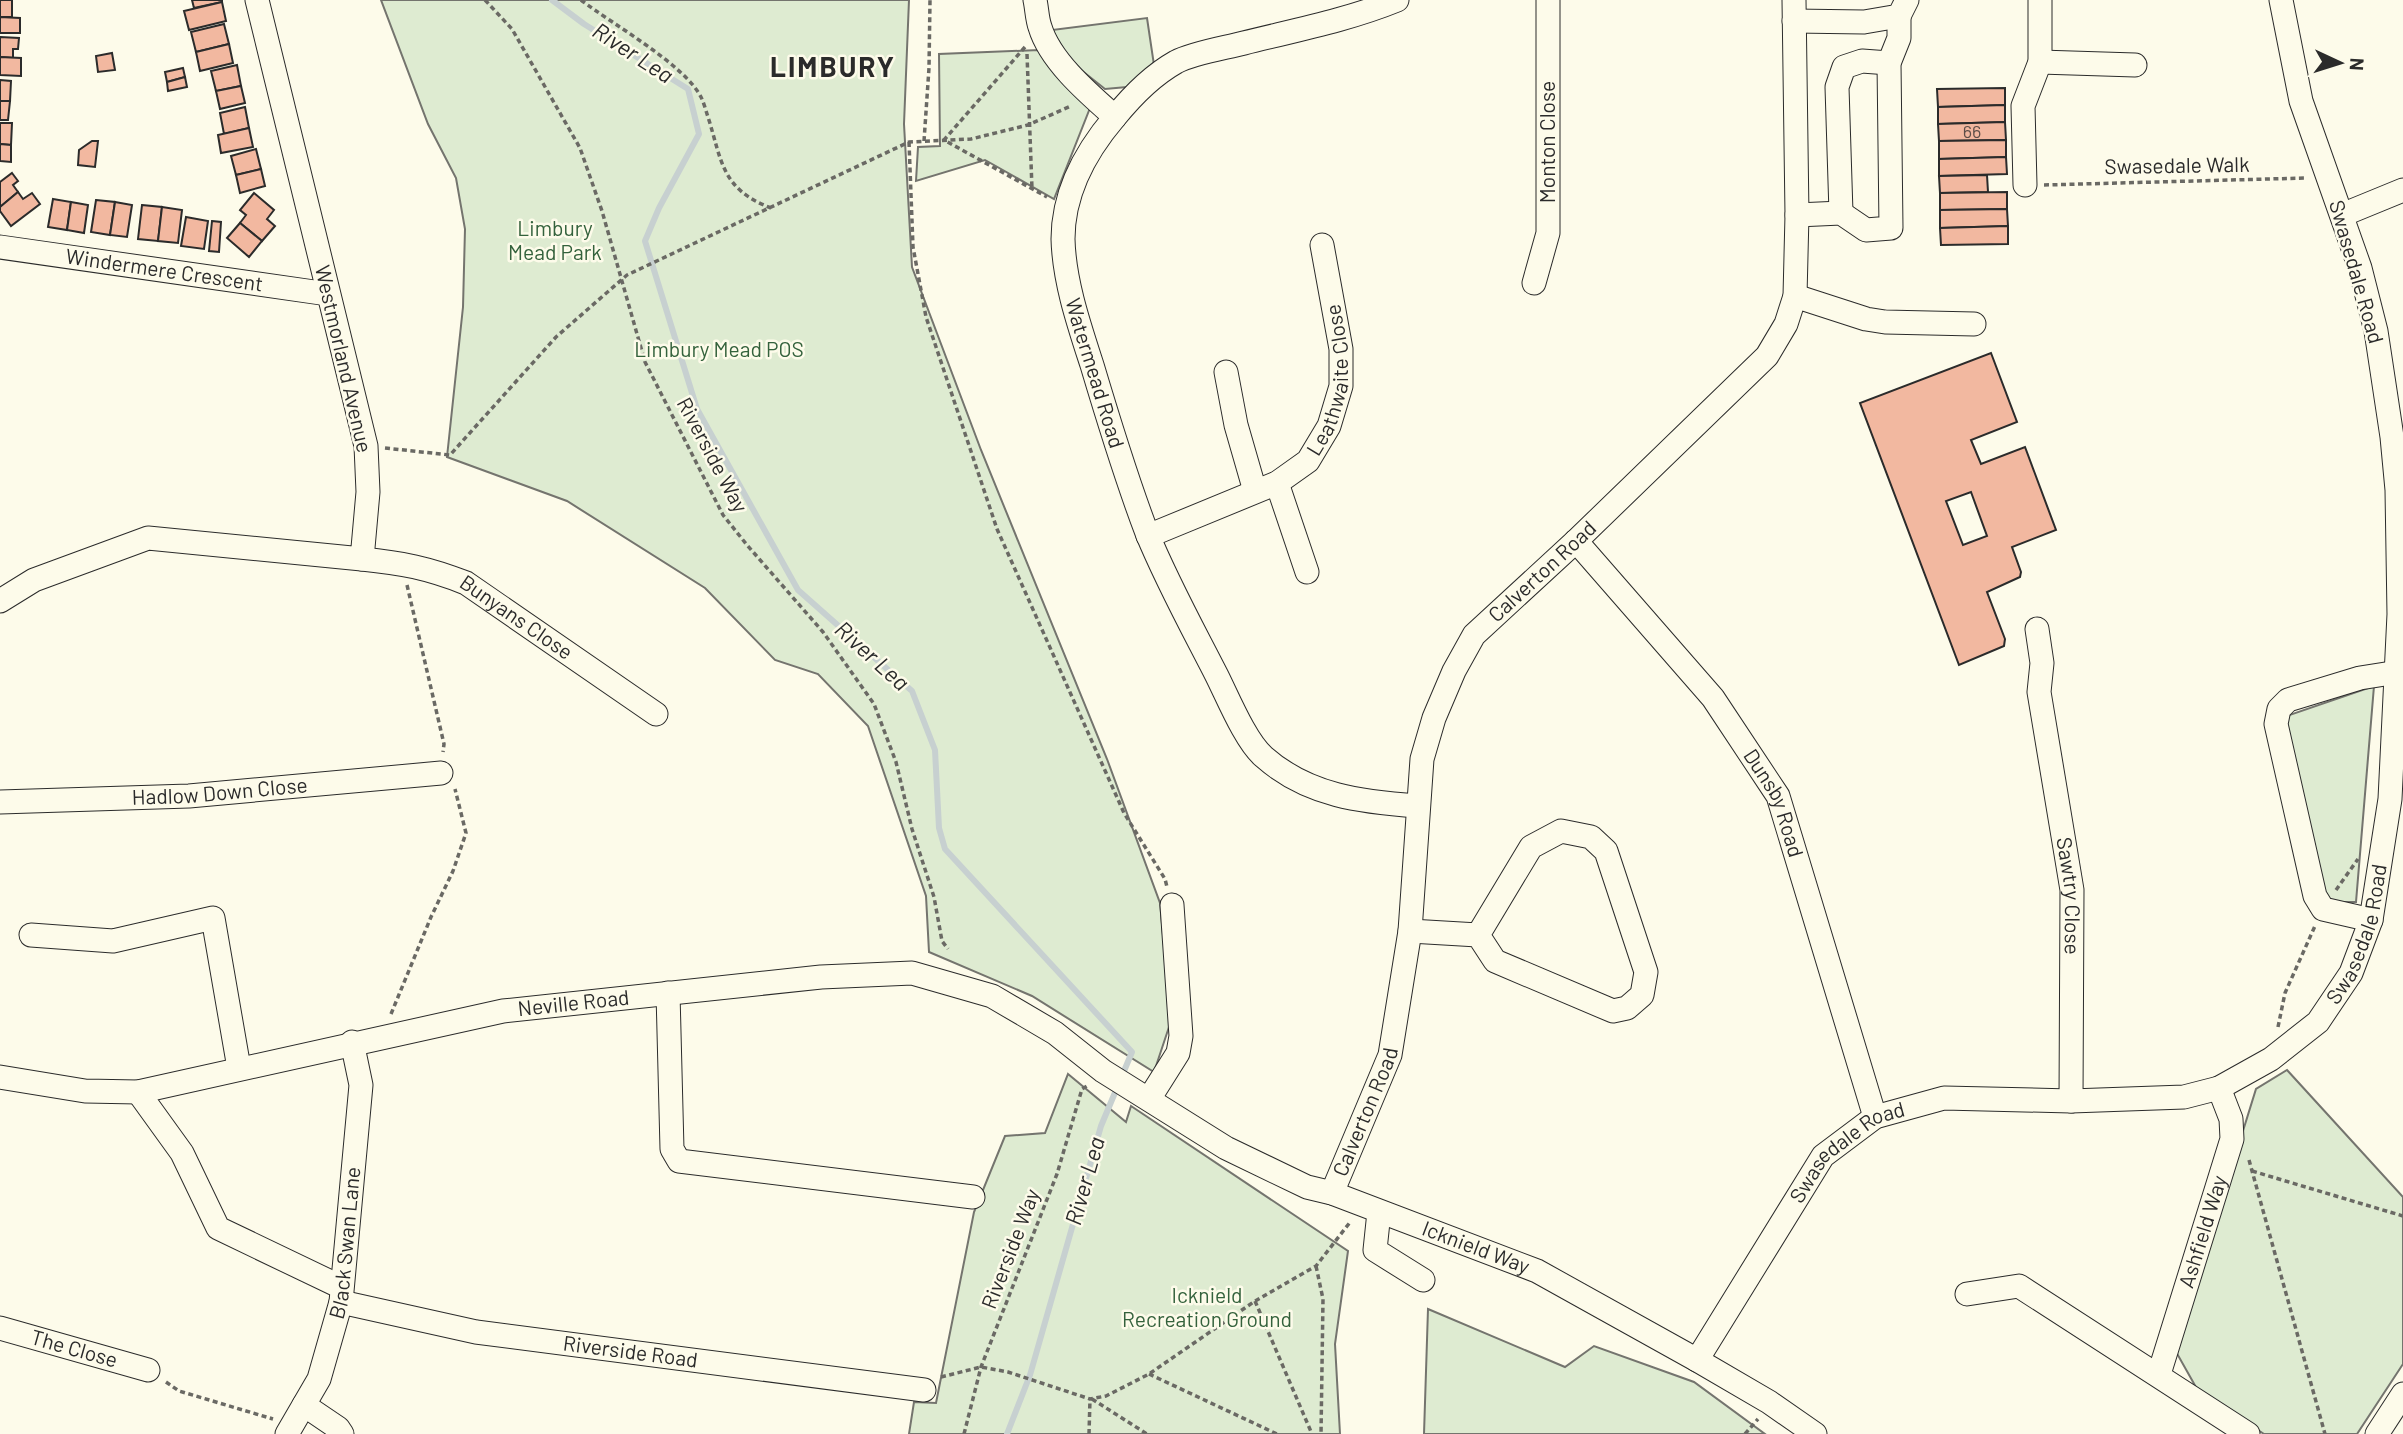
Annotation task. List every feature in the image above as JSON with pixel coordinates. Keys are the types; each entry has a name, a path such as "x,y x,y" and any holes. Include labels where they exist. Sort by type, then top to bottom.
{"street":[{"name":"Westmorland Avenue","path":"257,0 366,446 369,492 362,559"},
{"path":"1035,0 1040,29 1052,50 1088,94 1115,117"},
{"name":"Watermead Road","path":"1397,0 1362,7 1178,61 1140,89 1090,150 1075,178 1063,237 1066,270 1116,447 1149,536 1240,721 1261,755 1288,776 1329,794 1369,802 1418,806"},
{"name":"Monton Close","path":"1534,283 1548,233 1548,0"},
{"path":"2025,185 2024,106 2040,62 2040,0"},
{"name":"Swasedale Road","path":"1697,1360 1823,1156 1875,1117 1944,1098 2071,1101 2184,1097 2219,1088 2271,1059 2319,1021 2351,973 2371,920 2397,799 2400,490 2376,331 2360,268 2301,101 2281,0"},
{"path":"1794,11 1864,22 1903,8 1899,38 1889,63 1891,228 1866,230 1841,213 1797,215"},
{"name":"Calverton Road","path":"1332,1193 1390,1055 1410,931 1422,759 1434,719 1454,671 1475,635 1767,356 1786,324 1795,296 1797,215 1794,11"},
{"path":"1841,213 1837,87 1844,67 1862,61 1889,63"},
{"path":"2040,62 2135,65"},
{"path":"2342,215 2403,190"},
{"name":"Leathwaite Close","path":"1149,536 1277,483 1308,461 1329,426 1341,386 1341,349 1322,246"},
{"name":"Windermere Crescent","path":"0,247 328,294"},
{"path":"1795,296 1866,319 1885,322 1974,324"},
{"path":"1226,372 1236,425 1255,491"},
{"path":"1277,483 1307,572"},
{"path":"0,601 34,580 148,538 362,559"},
{"name":"Dunsby Road","path":"1576,541 1713,698 1778,796 1875,1117"},
{"name":"Bunyans Close","path":"362,559 431,569 466,583 656,714"},
{"name":"Sawtry Close","path":"2037,628 2042,663 2039,692 2072,890 2071,1101"},
{"path":"2371,920 2323,909 2315,896 2276,724 2279,709 2288,700 2360,678 2398,672"},
{"name":"Hadlow Down Close","path":"0,802 189,796 441,773"},
{"path":"1561,831 1591,837 1606,851 1646,972 1642,995 1627,1008 1613,1011 1495,961 1478,935 1531,847 1561,831"},
{"path":"1149,1099 1178,1053 1181,1036 1172,905"},
{"path":"32,934 113,941 213,918 239,1068"},
{"path":"1410,931 1478,935"},
{"name":"Neville Road","path":"0,1077 85,1091 138,1092 352,1042 503,1011 821,977 912,973 992,996 1055,1033 1099,1077 1127,1085"},
{"path":"668,993 672,1149 679,1161 973,1197"},
{"name":"Black Swan Lane","path":"290,1429 319,1379 341,1295 361,1086 352,1042"},
{"name":"Icknield Way","path":"1127,1085 1226,1148 1307,1187 1332,1193 1537,1271 1769,1402 1815,1434"},
{"name":"Ashfield Way","path":"2159,1374 2232,1139 2231,1119 2219,1088"},
{"name":"Riverside Road","path":"138,1092 182,1153 218,1228 341,1295 476,1332 924,1390"},
{"path":"1371,1209 1376,1250 1423,1280"},
{"path":"1966,1294 2019,1286 2248,1434"},
{"name":"The Close","path":"0,1328 148,1370"},
{"path":"2377,1434 2403,1394"},
{"path":"304,1405 338,1428 342,1434"}],"path":[{"name":"Riverside Way","path":"485,0 512,29 580,148 602,211 645,362 723,514 823,632 874,704 896,762 912,830 934,897 942,941 948,949"},
{"path":"491,0 491,7"},
{"path":"581,0 647,46 685,77 701,97 718,157 729,180 756,203 771,208"},
{"path":"923,141 929,68 930,0"},
{"path":"944,140 1027,44 1032,189"},
{"path":"366,446 450,455 556,337 627,275 909,142 971,139 1028,125 1065,109 1088,94"},
{"path":"944,140 1067,209"},
{"path":"909,142 913,247 926,317 997,529 1124,813 1165,879 1172,905"},
{"name":"Swasedale Walk","path":"2025,185 2329,178"},
{"path":"2271,1059 2285,993 2323,909 2362,854"},
{"name":"Riverside Way","path":"964,1434 981,1367 1057,1174 1082,1089 1099,1077"},
{"path":"2232,1139 2243,1140 2325,1434"},
{"path":"2252,1171 2403,1216"},
{"path":"1090,1398 1106,1396 1149,1374 1255,1301 1316,1266 1371,1209"},
{"path":"1316,1266 1323,1299 1321,1434"},
{"path":"1255,1301 1312,1434"},
{"path":"924,1390 936,1378 981,1367 1008,1372 1090,1398 1147,1434"},
{"path":"148,1370 179,1391 290,1429"},
{"path":"1149,1374 1277,1434"},
{"path":"1089,1434 1090,1398"},
{"path":"1745,1434 1758,1419"}],"green space":[{"name":"Limbury Mead POS","path":"381,0 909,0 904,124 912,267 981,450 1107,759 1160,903 1171,1021 1154,1072 1032,996 929,952 926,896 868,726 818,674 775,660 705,588 567,501 447,457 463,307 465,229 456,178 428,124"},
{"path":"1147,18 1154,65 1127,87 1105,89 1071,62 1052,30"},
{"path":"1039,50 1090,108 1054,199 985,160 916,181 918,147 940,146 939,54"},
{"path":"2374,686 2356,902 2325,902 2284,717"},
{"path":"2287,1070 2403,1197 2403,1364 2357,1434 2264,1434 2197,1389 2175,1350 2256,1089"},
{"name":"Icknield Recreation Ground","path":"1068,1074 1126,1122 1131,1106 1348,1251 1335,1344 1340,1434 909,1434 914,1402 936,1403 974,1212 1005,1136 1045,1133"},
{"path":"1428,1309 1565,1367 1594,1346 1694,1382 1765,1434 1424,1434"}],"building":[{"path":"0,0 12,0 12,17 0,17"},
{"path":"192,0 222,0 222,2 194,8"},
{"path":"222,2 226,21 189,30 184,11"},
{"path":"0,17 20,18 20,33 0,33"},
{"path":"224,24 229,44 196,52 191,32"},
{"path":"0,37 19,38 18,49 13,49 13,58 0,57"},
{"path":"229,44 233,63 200,71 196,52"},
{"path":"112,53 115,70 98,72 96,56"},
{"path":"0,57 21,58 21,76 0,75"},
{"path":"237,65 241,86 216,91 211,71"},
{"path":"183,68 185,77 167,82 165,72"},
{"path":"185,77 187,87 168,91 167,82"},
{"path":"0,80 11,81 10,101 0,101"},
{"path":"241,86 245,103 220,109 216,91"},
{"path":"2005,88 2005,105 1938,107 1937,89"},
{"path":"0,101 10,101 8,120 0,120"},
{"path":"2005,105 2005,122 1938,124 1938,107"},
{"path":"245,107 249,128 224,134 220,113"},
{"path":"2005,122 2006,140 1939,141 1938,124"},
{"path":"0,123 12,123 11,145 0,144"},
{"path":"249,128 253,147 221,153 218,135"},
{"path":"2006,140 2006,157 1939,159 1939,141"},
{"path":"92,141 98,141 95,167 78,165 79,150"},
{"path":"0,144 11,145 11,162 0,161"},
{"path":"256,149 261,169 236,175 231,156"},
{"path":"2006,157 2007,174 1939,176 1939,159"},
{"path":"261,169 265,186 240,193 236,175"},
{"path":"12,173 18,181 13,185 18,192 0,207 0,182"},
{"path":"1987,175 1988,192 1940,193 1939,176"},
{"path":"18,192 23,199 32,193 40,204 11,226 0,207"},
{"path":"2007,192 2007,209 1940,210 1940,193"},
{"path":"254,193 274,210 267,219 275,226 262,241 240,223 246,215 240,210"},
{"path":"53,199 71,202 67,230 48,227"},
{"path":"96,200 115,202 110,235 91,232"},
{"path":"71,202 88,205 84,233 67,230"},
{"path":"115,202 132,205 127,237 110,235"},
{"path":"142,205 162,207 158,241 138,239"},
{"path":"162,207 182,210 178,243 158,241"},
{"path":"2007,209 2008,226 1940,228 1940,210"},
{"path":"186,217 208,221 204,249 181,246"},
{"path":"212,221 221,222 219,252 209,251"},
{"path":"240,223 262,241 249,257 227,238"},
{"path":"2008,226 2008,244 1941,245 1940,228"},
{"path":"1991,353 2017,422 1971,440 1981,464 2025,447 2056,530 2012,547 2021,572 2020,577 1987,592 2005,639 2004,646 1959,665 1860,403","holes":["1971,492 1987,536 1963,545 1946,501"]}],"waterway":[{"name":"River Lea","path":"552,0 584,24 688,89 699,134 659,208 645,241 697,409 798,590 912,691 935,750 939,828 945,849 1132,1052 1101,1126 1030,1375 1007,1434"}],"district":[{"name":"LIMBURY","path":"833,67"}],"park label":[{"name":"Limbury Mead Park","path":"555,241"}]}
